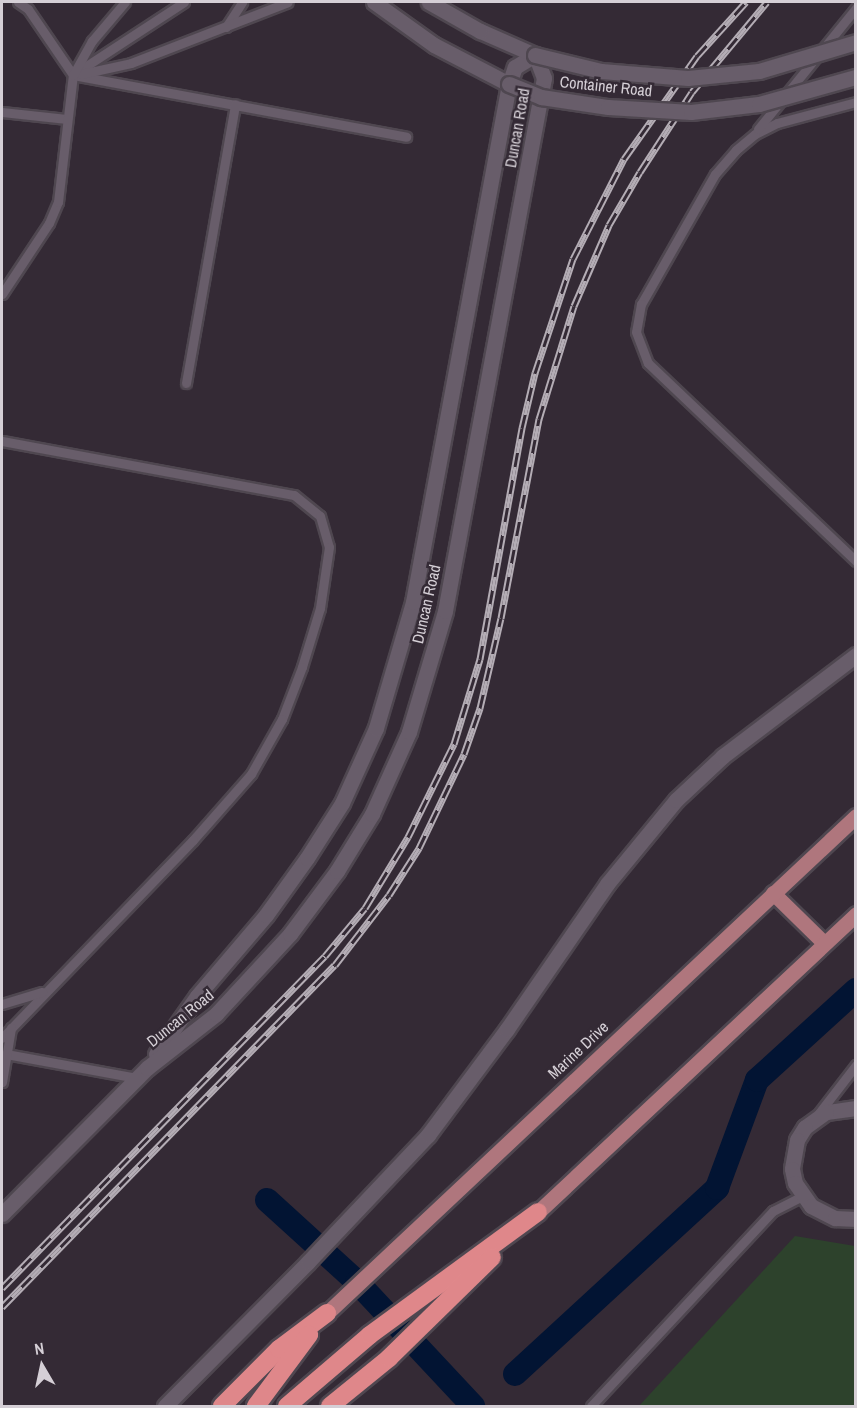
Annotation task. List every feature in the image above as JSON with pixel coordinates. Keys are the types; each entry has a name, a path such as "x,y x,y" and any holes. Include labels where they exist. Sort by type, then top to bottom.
{"highway":[{"path":"287,1407 369,1335 538,1212"},
{"path":"330,1407 389,1358 538,1212"},
{"path":"222,1407 279,1349 333,1307"},
{"path":"256,1407 333,1307"}],"main road":[{"name":"Marine Drive","path":"333,1307 370,1269 855,816"},
{"path":"773,893 824,944"},
{"path":"538,1212 855,914"}],"street":[{"name":"Container Road","path":"374,2 434,45 509,84 541,97 608,107 691,112 759,104 855,77"},
{"name":"Container Road","path":"429,2 480,31 535,55 601,71 687,78 759,71 855,42"},
{"name":"Duncan Road","path":"2,1214 142,1073 216,1014 290,934 337,871 372,814 409,732 445,611 541,97 543,70 535,55 515,67 509,84 421,563 400,652 376,728 342,803 307,858 266,915 197,996 142,1073"},
{"path":"165,1407 340,1229 428,1135 507,1029 607,884 676,801 723,756 855,655"},
{"path":"855,1108 836,1109 816,1117 797,1140 792,1169 802,1196 822,1214 855,1219"}],"lane":[{"path":"18,2 28,9 73,75 406,137"},
{"path":"2,294 49,223 58,202 73,75 92,41 125,2"},
{"path":"73,75 184,2"},
{"path":"225,28 242,2"},
{"path":"73,75 131,63 288,2"},
{"path":"855,8 755,134 715,174 645,296 636,318 638,346 648,363 855,561"},
{"path":"755,134 796,115 855,102"},
{"path":"186,383 235,104"},
{"path":"2,112 67,119"},
{"path":"2,441 294,495 320,516 329,547 320,608 302,667 282,719 251,774 193,840 44,991 2,1038"},
{"path":"2,1010 6,1003 44,991"},
{"path":"2,1082 11,1028"},
{"path":"4,1061 142,1073"},
{"path":"816,1117 855,1065"},
{"path":"591,1407 772,1211 802,1196"}],"green space":[{"path":"795,1236 855,1246 855,1406 639,1406"}],"waterway":[{"path":"515,1374 717,1188 757,1080 856,990"},
{"path":"267,1200 357,1282 473,1406"}],"railway":[{"path":"2,1288 325,956 365,908 408,837 454,744 480,659 522,428 535,373 573,259 624,159 697,56 746,2"},
{"path":"2,1307 335,965 389,895 419,848 464,754 480,708 501,618 539,419 574,306 609,225 640,172 692,92 767,2"}]}
